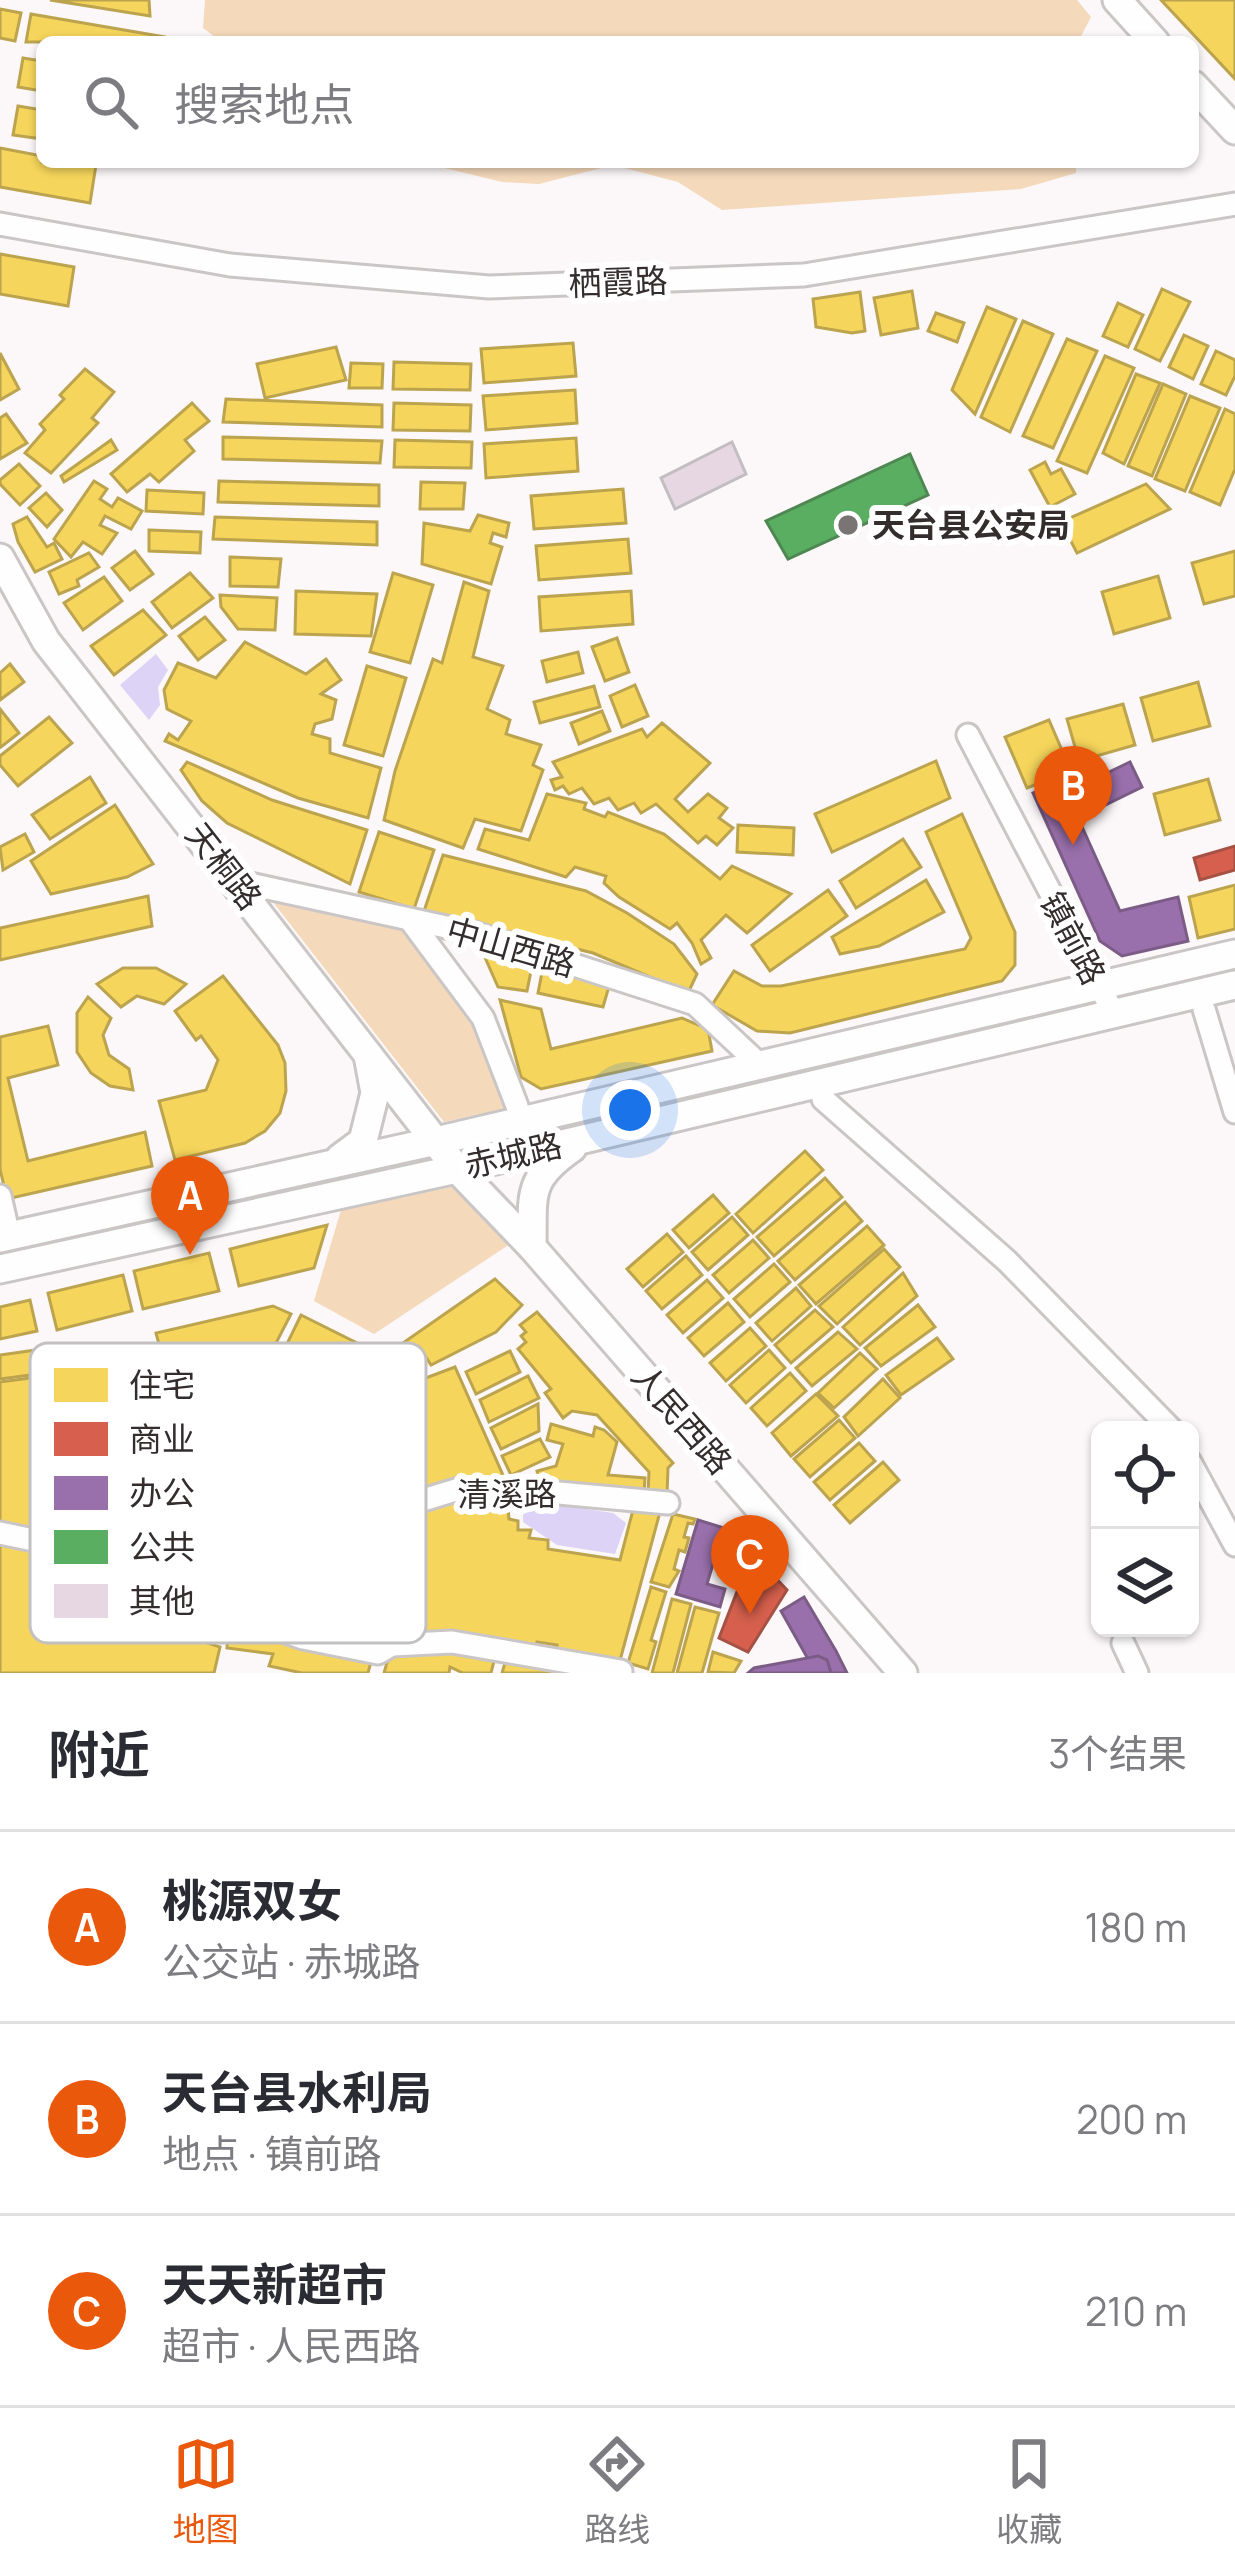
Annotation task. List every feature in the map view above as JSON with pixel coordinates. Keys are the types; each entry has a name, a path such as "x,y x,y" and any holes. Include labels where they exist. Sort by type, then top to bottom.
{"main road":[{"path":"1117,0 1149,36"},
{"path":"1199,91 1235,130"},
{"name":"天桐路","path":"0,558 46,641 457,1169"},
{"name":"赤城路","path":"4,1237 1235,954"},
{"name":"赤城路","path":"0,1269 457,1169 1235,985"},
{"path":"333,1163 363,1141 375,1093 367,1051"},
{"path":"532,1247 533,1192 547,1166 587,1137"},
{"name":"人民西路","path":"457,1169 532,1247 903,1673"}],"street":[{"name":"栖霞路","path":"0,224 230,266 489,287 804,275 1235,205"},
{"name":"镇前路","path":"968,735 1113,1012"},
{"name":"中山西路","path":"236,881 478,934 695,1004 760,1065"},
{"path":"410,920 483,1018 517,1106"},
{"path":"1204,1010 1235,1112"},
{"path":"823,1099 1007,1261 1163,1421"},
{"path":"0,1196 4,1237"},
{"path":"1199,1479 1235,1545"},
{"name":"清溪路","path":"426,1499 459,1489 515,1489 668,1503"},
{"name":"清溪路","path":"0,1532 30,1538"},
{"path":"328,1643 378,1653 392,1646 452,1642 621,1671"},
{"path":"1123,1643 1137,1673"}],"shaded area":[{"path":"205,0 1077,0 1091,17 1081,36 214,36 203,28"},
{"path":"445,168 601,168 539,184 502,182"},
{"path":"624,168 1076,168 1076,173 1021,189 722,210 678,182"},
{"path":"156,654 168,670 158,687 160,705 149,720 120,685"},
{"path":"262,888 410,920 483,1018 517,1106 444,1122"},
{"path":"471,1183 522,1236 374,1334 314,1301 341,1210"},
{"path":"539,1502 613,1513 626,1523 615,1554 557,1545 523,1522 523,1506 534,1507"}],"building: 住宅":[{"path":"50,0 149,0 150,16"},
{"path":"1161,0 1235,0 1235,79 1199,36"},
{"path":"0,9 21,13 15,41 0,38"},
{"path":"31,14 159,36 36,36 36,42 26,42"},
{"path":"23,58 36,60 36,90 18,87"},
{"path":"18,106 36,109 36,138 13,135"},
{"path":"0,148 36,155 36,168 96,168 90,203 0,187"},
{"path":"0,254 74,267 68,306 0,294"},
{"path":"1162,289 1190,302 1160,361 1135,349"},
{"path":"912,291 918,328 881,335 874,298"},
{"path":"860,292 865,331 816,327 813,299"},
{"path":"1118,303 1143,315 1128,347 1103,336"},
{"path":"987,307 1016,319 975,414 952,390"},
{"path":"936,313 964,323 957,342 928,331"},
{"path":"1023,321 1053,334 1010,432 981,417"},
{"path":"1184,335 1208,346 1193,379 1169,367"},
{"path":"1067,339 1097,351 1053,448 1023,436"},
{"path":"573,343 576,376 484,383 481,349"},
{"path":"336,347 346,380 265,398 257,364"},
{"path":"1216,351 1235,360 1235,376 1226,395 1201,384"},
{"path":"0,353 19,389 0,400"},
{"path":"1105,356 1134,368 1087,473 1057,461"},
{"path":"394,362 471,364 470,390 393,389"},
{"path":"351,363 383,364 382,388 349,388"},
{"path":"85,369 114,392 92,418 98,423 51,473 25,453 45,430 40,424 64,399 60,395"},
{"path":"1136,374 1160,383 1124,464 1103,453"},
{"path":"1163,384 1186,394 1152,476 1128,466"},
{"path":"575,390 577,423 486,430 483,396"},
{"path":"1190,396 1220,408 1185,491 1155,479"},
{"path":"226,399 382,405 382,427 223,422"},
{"path":"192,403 209,421 185,440 194,451 159,482 150,474 127,492 111,474"},
{"path":"394,403 471,405 470,431 393,430"},
{"path":"1225,409 1235,414 1235,469 1220,505 1190,492"},
{"path":"6,414 27,443 0,459 0,418"},
{"path":"223,437 382,441 380,463 223,459"},
{"path":"576,438 578,471 486,478 484,444"},
{"path":"111,440 117,450 64,482 61,476"},
{"path":"395,440 472,442 471,468 394,467"},
{"path":"1045,462 1051,474 1061,469 1075,494 1050,507 1030,470"},
{"path":"19,464 40,486 20,505 0,484"},
{"path":"94,481 107,489 100,499 112,507 118,498 142,511 131,529 105,516 100,525 117,533 102,554 83,542 71,557 54,539"},
{"path":"219,481 379,485 379,506 218,502"},
{"path":"421,482 465,483 463,509 420,509"},
{"path":"1146,484 1170,509 1077,553 1061,522"},
{"path":"623,489 626,523 534,529 531,496"},
{"path":"147,490 204,493 203,514 146,511"},
{"path":"46,493 62,510 47,527 29,508"},
{"path":"478,515 509,523 506,537 493,533 490,543 502,547 491,584 422,564 424,523 470,531"},
{"path":"27,517 47,547 54,543 62,559 35,572 13,524"},
{"path":"215,517 377,522 377,545 213,539"},
{"path":"149,530 201,532 200,553 149,551"},
{"path":"628,539 631,573 539,580 536,546"},
{"path":"135,551 153,574 130,590 112,568"},
{"path":"1235,551 1235,596 1204,604 1192,563"},
{"path":"89,553 99,567 77,580 79,586 59,594 49,572"},
{"path":"230,557 281,559 278,587 230,586"},
{"path":"190,573 213,598 172,628 152,602"},
{"path":"393,573 433,585 410,663 370,652"},
{"path":"1158,576 1170,618 1114,634 1102,592"},
{"path":"104,577 122,601 83,630 64,603"},
{"path":"464,582 489,591 473,657 503,666 487,709 510,720 506,734 541,745 533,765 543,770 521,831 475,819 463,848 384,820 395,771 433,659 442,663"},
{"path":"296,591 377,594 371,636 295,634"},
{"path":"631,591 633,624 541,631 539,597"},
{"path":"220,595 277,598 275,630 238,629 221,607"},
{"path":"143,610 166,635 114,675 91,646"},
{"path":"205,617 225,640 198,660 179,636"},
{"path":"617,638 629,672 605,681 592,647"},
{"path":"245,642 306,674 326,659 341,680 321,694 336,700 332,719 315,724 312,734 330,739 330,753 381,768 368,818 298,798 165,741 169,734 178,740 191,721 167,709 164,690 178,663 216,678"},
{"path":"578,652 583,673 547,682 542,661"},
{"path":"10,664 24,682 0,700 0,673"},
{"path":"367,666 406,678 383,756 344,745"},
{"path":"1198,682 1210,726 1153,741 1141,698"},
{"path":"635,685 648,716 622,727 610,696"},
{"path":"594,686 600,707 540,723 534,702"},
{"path":"1123,704 1135,745 1079,761 1067,719"},
{"path":"0,709 19,733 1,747 0,745"},
{"path":"602,711 610,731 579,744 571,723"},
{"path":"49,717 72,743 18,786 0,765 0,756"},
{"path":"1049,720 1071,771 1027,788 1005,737"},
{"path":"662,723 710,763 675,799 688,812 708,794 727,808 719,818 733,828 717,845 706,836 698,843 656,804 641,813 634,803 618,810 609,798 594,804 582,788 569,794 563,786 555,790 551,780 562,777 553,762 642,729 647,737"},
{"path":"936,761 950,798 832,852 815,814"},
{"path":"187,762 272,800 367,830 350,884 227,823 202,801 181,770"},
{"path":"90,777 106,803 50,839 32,815"},
{"path":"1208,779 1220,820 1165,835 1154,794"},
{"path":"547,794 586,803 584,809 605,817 608,812 664,834 720,879 732,866 791,894 747,933 726,915 701,940 711,958 701,964 677,923 670,929 619,897 604,883 606,876 575,867 566,877 478,849 485,829 529,840"},
{"path":"115,805 153,864 127,877 51,894 31,861"},
{"path":"962,814 1015,932 1015,965 1002,981 790,1033 757,1031 712,1005 734,971 762,986 781,986 965,949 971,938 926,832"},
{"path":"738,825 794,828 793,855 737,852"},
{"path":"379,832 434,850 414,909 359,892"},
{"path":"25,834 34,852 3,870 0,847"},
{"path":"903,839 921,867 856,908 840,881"},
{"path":"443,855 586,891 627,913 674,944 697,974 688,993 593,953 424,911"},
{"path":"926,880 944,912 879,946 840,954 832,937"},
{"path":"1235,885 1235,929 1198,938 1189,897"},
{"path":"828,890 847,916 770,971 752,945"},
{"path":"148,896 152,926 0,960 0,928"},
{"path":"483,953 532,966 527,991 498,987"},
{"path":"543,967 610,983 603,1007 538,993"},
{"path":"123,968 156,968 186,984 164,1004 137,996 121,1007 97,984"},
{"path":"223,976 278,1045 285,1063 286,1091 280,1113 265,1131 245,1143 175,1160 159,1101 206,1090 218,1060 175,1011"},
{"path":"88,997 111,1018 103,1035 109,1055 129,1069 133,1090 110,1086 91,1073 77,1052 77,1013"},
{"path":"500,1000 541,1009 551,1049 682,1018 708,1029 712,1051 541,1089 521,1077"},
{"path":"48,1026 58,1065 8,1078 28,1161 145,1132 152,1166 7,1199 0,1169 0,1037"},
{"path":"805,1151 823,1170 753,1233 736,1214"},
{"path":"825,1178 842,1197 774,1256 757,1237"},
{"path":"713,1195 729,1213 689,1248 673,1230"},
{"path":"845,1202 862,1221 795,1280 778,1261"},
{"path":"732,1217 748,1235 708,1270 692,1252"},
{"path":"327,1225 314,1268 239,1286 230,1249"},
{"path":"867,1226 884,1245 816,1304 799,1285"},
{"path":"667,1234 683,1252 643,1287 627,1269"},
{"path":"753,1240 769,1258 729,1293 713,1275"},
{"path":"884,1249 900,1267 837,1324 819,1306"},
{"path":"209,1253 219,1291 143,1309 134,1271"},
{"path":"686,1256 702,1275 662,1309 646,1291"},
{"path":"774,1264 790,1282 750,1317 734,1299"},
{"path":"903,1273 917,1296 860,1345 843,1327"},
{"path":"123,1275 132,1311 57,1330 48,1293"},
{"path":"495,1279 522,1305 496,1332 431,1365 426,1343 403,1343"},
{"path":"707,1280 723,1298 683,1333 667,1315"},
{"path":"796,1288 811,1306 772,1341 756,1323"},
{"path":"30,1300 37,1331 0,1339 0,1307"},
{"path":"728,1303 744,1322 704,1356 688,1338"},
{"path":"918,1305 935,1327 881,1366 865,1348"},
{"path":"273,1306 291,1314 276,1343 159,1343 156,1333"},
{"path":"815,1310 833,1327 791,1363 775,1345"},
{"path":"537,1312 673,1463 668,1468 667,1495 648,1493 649,1472 597,1415 572,1411 563,1418 545,1393 551,1389 518,1349 526,1342 520,1325"},
{"path":"301,1315 357,1343 287,1343"},
{"path":"750,1328 766,1346 726,1381 710,1363"},
{"path":"838,1332 857,1349 812,1386 796,1368"},
{"path":"937,1338 953,1359 901,1395 886,1375"},
{"path":"769,1350 785,1368 746,1403 730,1385"},
{"path":"30,1351 30,1375 0,1379 0,1355"},
{"path":"510,1351 520,1372 476,1394 466,1372"},
{"path":"860,1353 877,1369 834,1408 818,1393"},
{"path":"455,1367 506,1482 509,1519 518,1521 518,1530 531,1530 529,1538 548,1540 548,1549 620,1560 634,1506 660,1512 618,1668 554,1657 557,1645 537,1642 536,1652 426,1639 426,1378"},
{"path":"790,1373 806,1391 767,1426 751,1408"},
{"path":"528,1376 539,1398 489,1422 480,1400"},
{"path":"30,1378 30,1536 0,1530 0,1382"},
{"path":"883,1379 900,1398 858,1436 844,1417"},
{"path":"816,1394 838,1416 791,1456 772,1433"},
{"path":"538,1404 539,1431 501,1449 491,1428"},
{"path":"839,1420 855,1438 810,1477 794,1459"},
{"path":"551,1424 593,1436 595,1427 604,1430 617,1442 608,1475 645,1478 644,1494 540,1486 537,1471 556,1466 563,1444 547,1440"},
{"path":"540,1439 550,1457 511,1475 502,1456"},
{"path":"859,1443 875,1461 830,1500 814,1482"},
{"path":"883,1462 899,1480 850,1523 834,1505"},
{"path":"673,1514 695,1519 688,1523 685,1552 679,1550 674,1569 679,1571 669,1587 651,1582"},
{"path":"0,1537 30,1543 30,1643 208,1643 220,1647 214,1673 0,1673"},
{"path":"651,1587 666,1592 651,1640 656,1642 648,1669 628,1663"},
{"path":"672,1599 691,1604 673,1673 652,1673"},
{"path":"695,1607 719,1613 702,1673 677,1673"},
{"path":"227,1643 332,1643 372,1658 368,1673 302,1673 269,1666 273,1654 227,1648"},
{"path":"458,1648 495,1657 491,1673 463,1673 450,1667 449,1673 384,1673 390,1652"},
{"path":"713,1652 741,1661 734,1673 708,1672"},
{"path":"507,1656 615,1673 502,1673"}],"building: 商业":[{"path":"1235,846 1235,870 1200,880 1194,858"},
{"path":"752,1553 787,1590 748,1652 719,1638"}],"building: 办公":[{"path":"1130,762 1142,787 1089,813 1076,788"},
{"path":"1061,780 1120,911 1178,897 1188,941 1122,956 1100,941 1033,793"},
{"path":"698,1520 724,1528 707,1584 725,1589 720,1607 676,1594"},
{"path":"804,1597 847,1673 831,1673 827,1660 818,1656 808,1659 781,1611"},
{"path":"818,1656 827,1660 831,1673 748,1673 754,1668"}],"building: 公共":[{"path":"910,454 928,495 788,559 766,521"}],"building: 其他":[{"path":"732,442 746,474 675,509 661,478"}],"place":[{"name":"天台县公安局","path":"848,525"},
{"name":"天台县水利局","path":"1073,845"},
{"name":"桃源双女","path":"190,1255"},
{"name":"天天新超市","path":"750,1614"}]}
